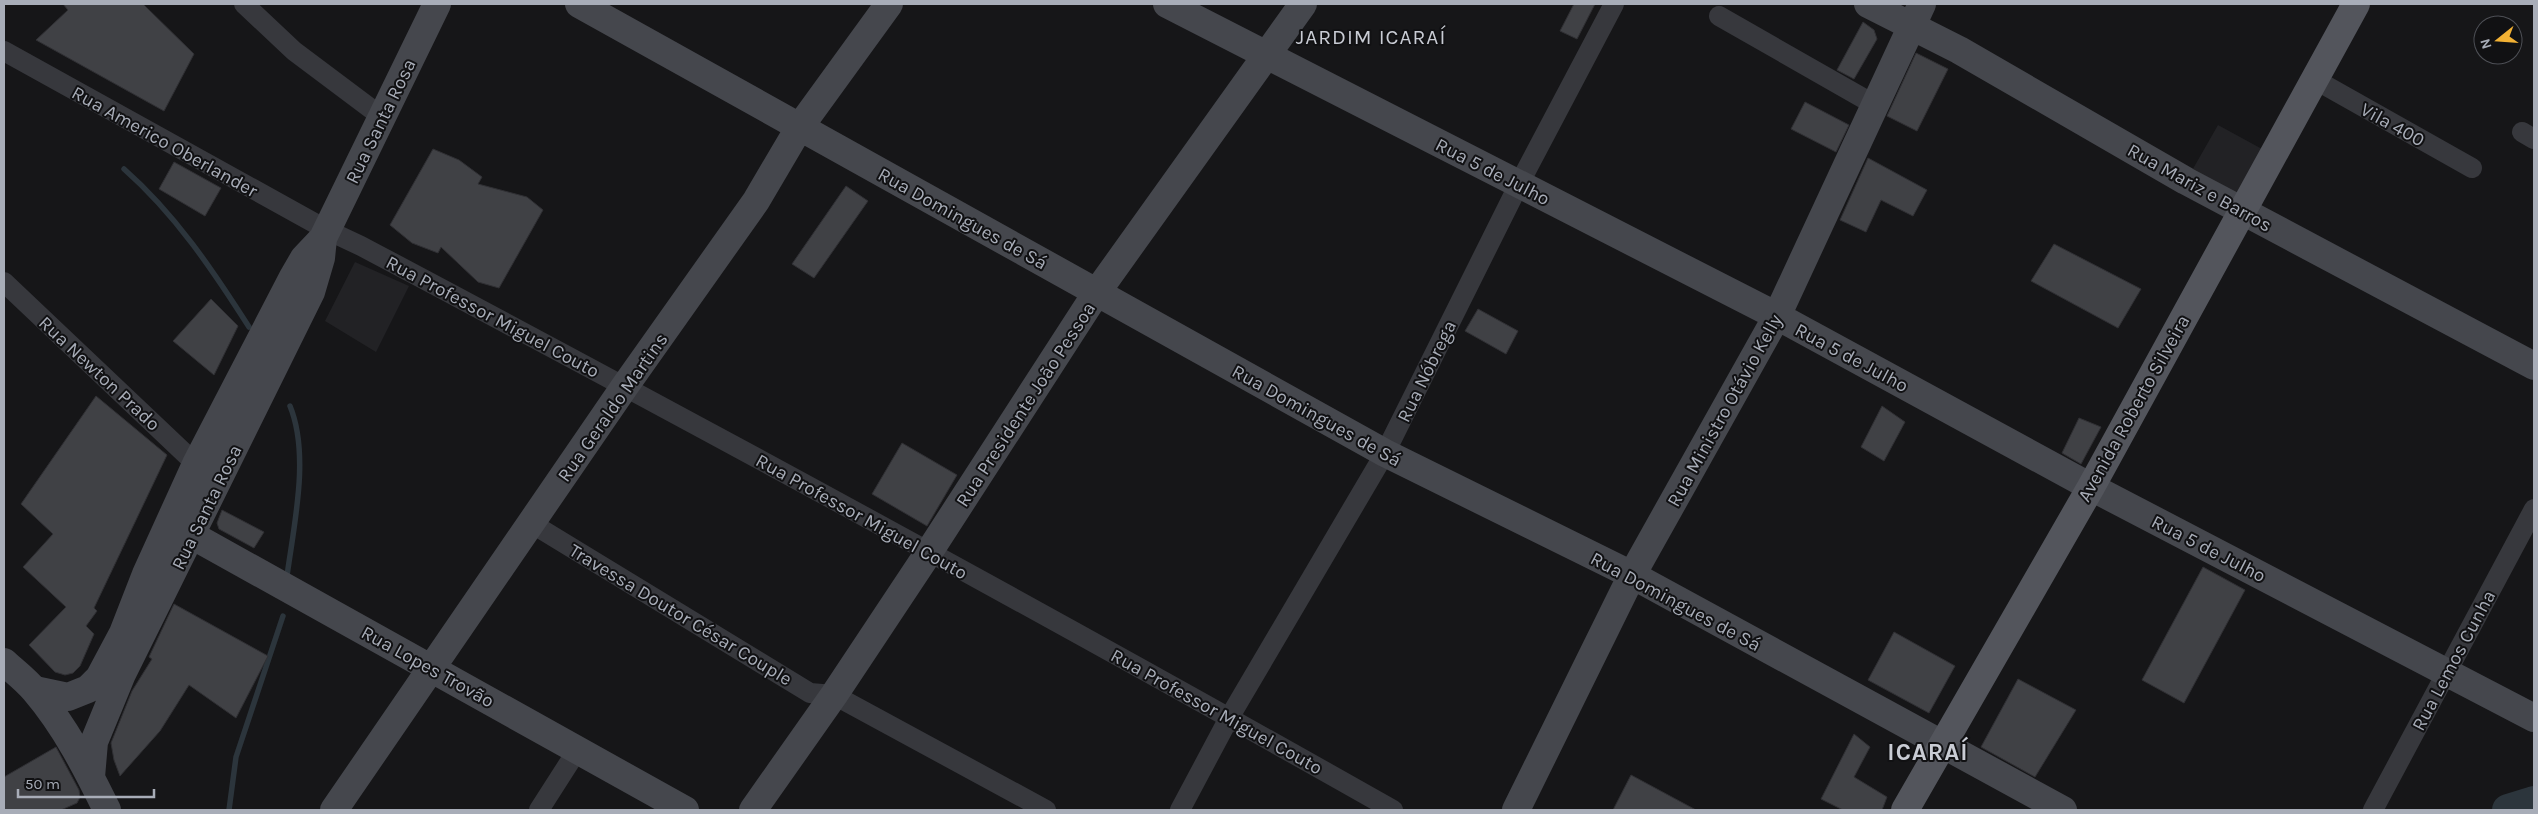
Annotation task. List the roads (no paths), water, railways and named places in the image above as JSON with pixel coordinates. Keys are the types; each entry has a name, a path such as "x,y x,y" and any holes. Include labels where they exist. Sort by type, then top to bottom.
{"main road":[{"name":"Avenida Roberto Silveira","path":"1905,810 1940,745 2091,487 2356,4"}],"street":[{"path":"244,4 294,51 382,117"},
{"name":"Rua Santa Rosa","path":"181,529 196,464 294,277 308,253 325,234 437,4"},
{"name":"Rua Domingues de Sá","path":"579,4 1384,454 1632,576 1940,745 2063,810"},
{"name":"Rua Geraldo Martins","path":"334,810 432,670 625,386 756,201 799,128 889,4"},
{"name":"Rua 5 de Julho","path":"1167,4 1777,316 2091,487 2534,718"},
{"name":"Rua Presidente João Pessoa","path":"753,810 834,695 929,552 1097,292 1268,56 1303,4"},
{"name":"Rua Nóbrega","path":"1180,810 1229,718 1384,454 1519,184 1614,4"},
{"name":"Rua Mariz e Barros","path":"1868,4 1916,15 1959,50 2186,181 2534,366"},
{"name":"Rua Ministro Otávio Kelly","path":"1516,810 1632,576 1777,316 1916,15"},
{"path":"1719,16 1875,104"},
{"name":"Rua Americo Oberlander","path":"4,52 325,234"},
{"name":"Vila 400","path":"2314,79 2472,168"},
{"name":"Rua Santa Rosa","path":"91,776 94,742 141,613 181,529 311,292 321,258 325,234"},
{"name":"Rua Professor Miguel Couto","path":"325,234 361,246 625,386 929,552 1393,810"},
{"name":"Rua Newton Prado","path":"4,282 196,464"},
{"name":"Rua Lemos Cunha","path":"2373,810 2534,509"},
{"name":"Travessa Doutor César Couple","path":"531,523 810,693 834,695"},
{"name":"Rua Lopes Trovão","path":"181,529 685,810"},
{"name":"Rua Santa Rosa","path":"35,690 68,697 88,689 99,678 141,613"},
{"path":"4,662 35,690 65,732 91,776 107,810"},
{"path":"834,695 1046,810"},
{"path":"538,810 578,749"}],"waterway":[{"path":"124,169 160,205 192,243 249,327"},
{"path":"287,576 299,490 300,468 296,425 290,406"},
{"path":"229,810 236,757 283,616"},
{"path":"2508,810 2534,802"}],"district":[{"name":"JARDIM ICARAÍ","path":"1371,37"},
{"name":"ICARAÍ","path":"1928,752"}]}
